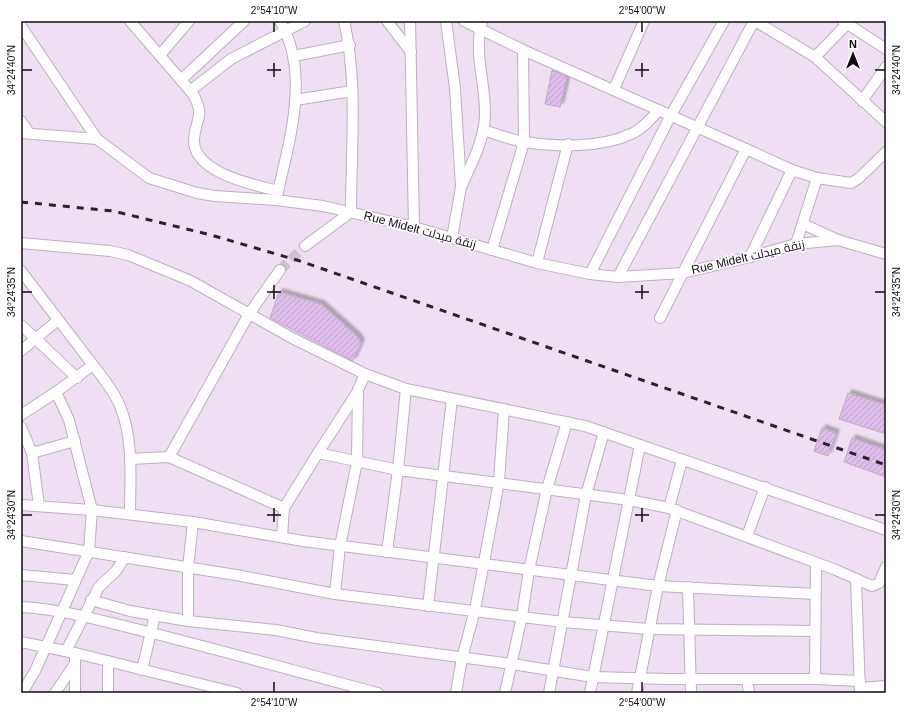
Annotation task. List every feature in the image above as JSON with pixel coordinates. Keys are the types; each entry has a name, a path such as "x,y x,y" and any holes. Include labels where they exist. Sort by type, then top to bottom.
{"street":[{"path":"130,21 190,90 199,105 200,118 194,144 202,158 209,166 224,175 277,196 295,100 294,56 286,30 280,21"},
{"path":"160,55 189,21"},
{"path":"181,80 244,21"},
{"path":"190,90 231,60 305,21"},
{"path":"305,246 351,212 352,90 350,45 344,21"},
{"path":"387,21 411,52"},
{"path":"410,21 414,227"},
{"path":"446,21 454,88 461,187 452,238"},
{"path":"464,21 481,25 523,50 614,89 792,170 817,178 851,182 858,180 886,152"},
{"path":"614,89 644,21"},
{"path":"590,274 671,115 724,21"},
{"path":"618,277 755,21 815,57 886,122"},
{"path":"815,57 845,22 885,47"},
{"path":"461,187 475,157 483,130 485,114 479,65 481,25"},
{"name":"Rue Midelt زنقة ميدلت","path":"21,26 97,138 136,170 161,183 215,196 277,196 414,227 537,263 590,274 618,277 683,273 796,244 838,240 886,254"},
{"path":"294,56 350,45"},
{"path":"492,250 524,142 523,50"},
{"path":"862,101 886,67"},
{"path":"295,100 352,90"},
{"path":"483,130 524,142 590,145 619,139 633,134 647,123 659,110"},
{"path":"21,121 25,133 97,138"},
{"path":"537,263 568,144"},
{"path":"660,318 746,149"},
{"path":"750,257 792,170"},
{"path":"796,244 817,178"},
{"path":"803,224 838,240"},
{"path":"21,243 110,251 128,255 190,281 249,314 365,374 406,389 567,422 604,432 886,530"},
{"path":"169,457 249,314 280,270"},
{"path":"21,271 93,365 114,394 121,408 130,459 130,514"},
{"path":"21,351 36,340 58,320"},
{"path":"21,325 77,378"},
{"path":"21,415 77,378 93,365"},
{"path":"282,537 284,508 358,390 365,374"},
{"path":"387,552 398,470 406,389"},
{"path":"334,594 340,546 357,462 358,390"},
{"path":"22,693 35,671 60,612 89,551 92,510 69,420 56,392"},
{"path":"428,606 435,559 452,399"},
{"path":"456,693 462,658 475,610 482,563 499,482 504,409"},
{"path":"506,693 522,616 529,570 547,489 567,422"},
{"path":"21,427 24,438 32,453 40,506"},
{"path":"549,693 586,495 604,432"},
{"path":"32,453 75,441"},
{"path":"590,693 602,625 640,445"},
{"path":"318,453 398,470 629,500 673,509 747,536 816,564 836,570 872,586 876,586 885,574"},
{"path":"130,459 169,457 284,508"},
{"path":"637,693 682,460"},
{"path":"747,536 765,487"},
{"path":"21,505 92,510 193,522 340,546 658,586 815,594"},
{"path":"188,621 188,568 193,522"},
{"path":"21,541 236,575 334,594 428,606 475,610 563,622 688,630 815,631"},
{"path":"75,693 75,665 71,652 83,616 102,583 113,574 125,557"},
{"path":"815,679 816,564"},
{"path":"21,575 75,580"},
{"path":"856,579 860,687"},
{"path":"688,587 688,630 691,693"},
{"path":"92,600 130,611 188,621 276,630 316,638 512,664 593,677 640,679 815,679 860,687 886,686"},
{"path":"21,607 83,616 275,664 378,693"},
{"path":"142,670 155,615"},
{"path":"21,642 45,646 108,661 142,670 197,688 237,693"},
{"path":"108,661 108,693"},
{"path":"55,693 75,665"},
{"path":"747,679 749,693"}],"building":[{"path":"552,70 567,77 560,107 545,104"},
{"path":"279,292 321,304 358,337 361,343 353,361 270,318"},
{"path":"848,393 886,405 886,434 839,419"},
{"path":"822,428 836,433 828,456 814,451"},
{"path":"852,438 886,450 886,477 844,462"}],"tunnel":[{"path":"280,270 305,246"}],"railway":[{"path":"21,202 113,211 211,235 300,261 886,465"}]}
